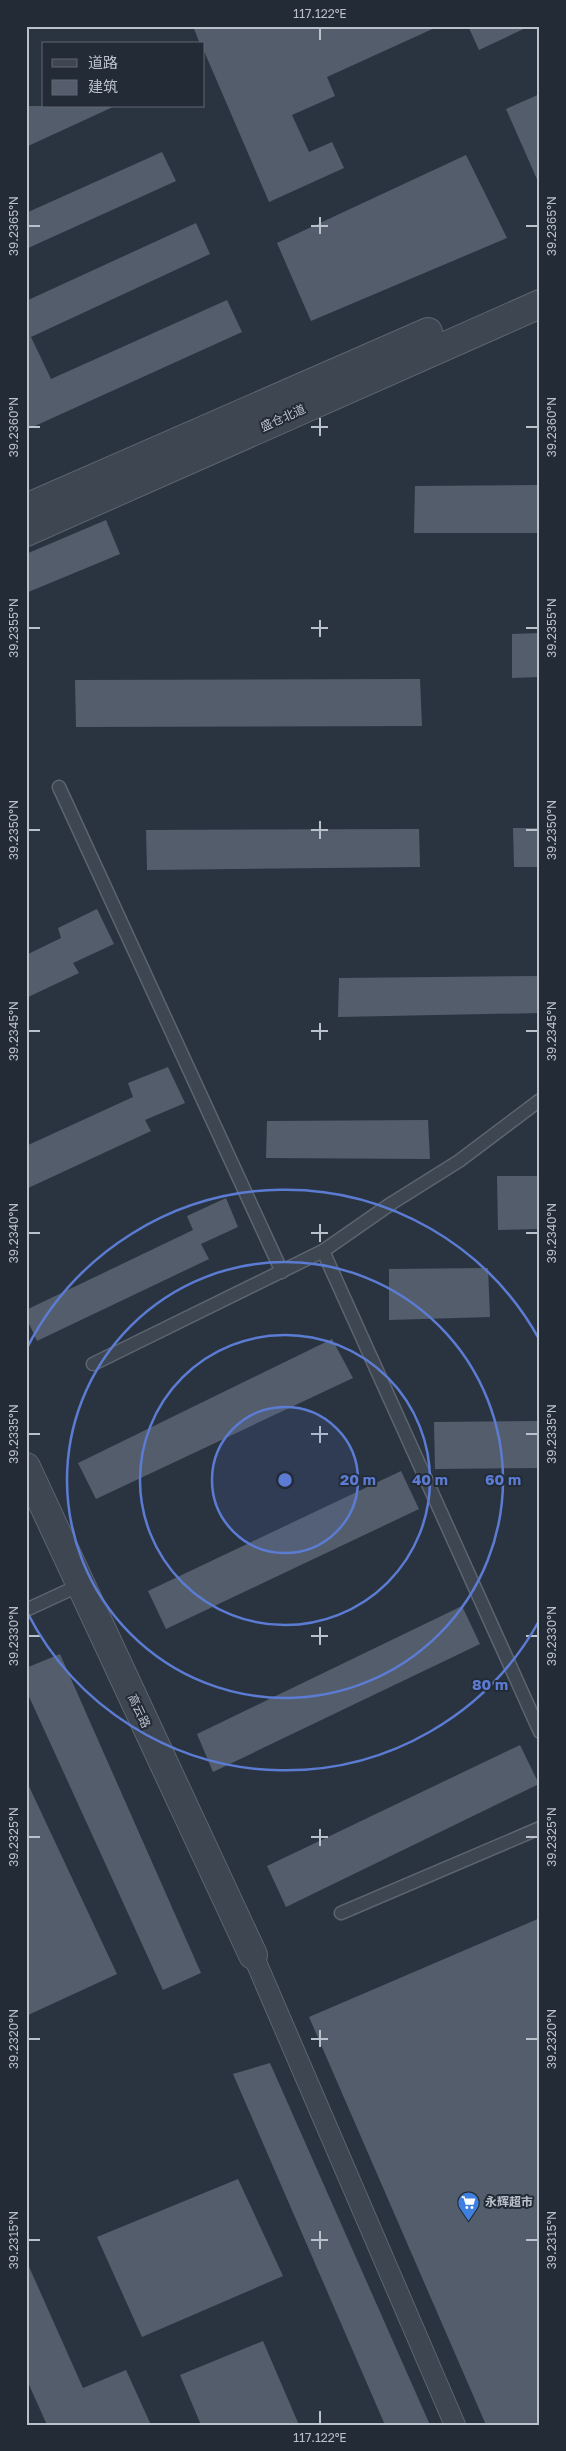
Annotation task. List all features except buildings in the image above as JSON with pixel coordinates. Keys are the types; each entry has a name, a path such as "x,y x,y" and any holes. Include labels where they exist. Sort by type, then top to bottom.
{"street":[{"name":"盛仓北道","path":"26,508 540,284"},
{"name":"盛仓北道","path":"26,532 540,304"},
{"name":"高云路","path":"26,1468 253,1955"},
{"path":"253,1955 454,2425"}],"lane":[{"path":"59,787 282,1272"},
{"path":"93,1364 323,1251 392,1203 459,1161 540,1100"},
{"path":"323,1251 540,1732"},
{"path":"26,1610 80,1585"},
{"path":"342,1913 540,1828"}],"place":[{"name":"永辉超市","path":"469,2221"}]}
